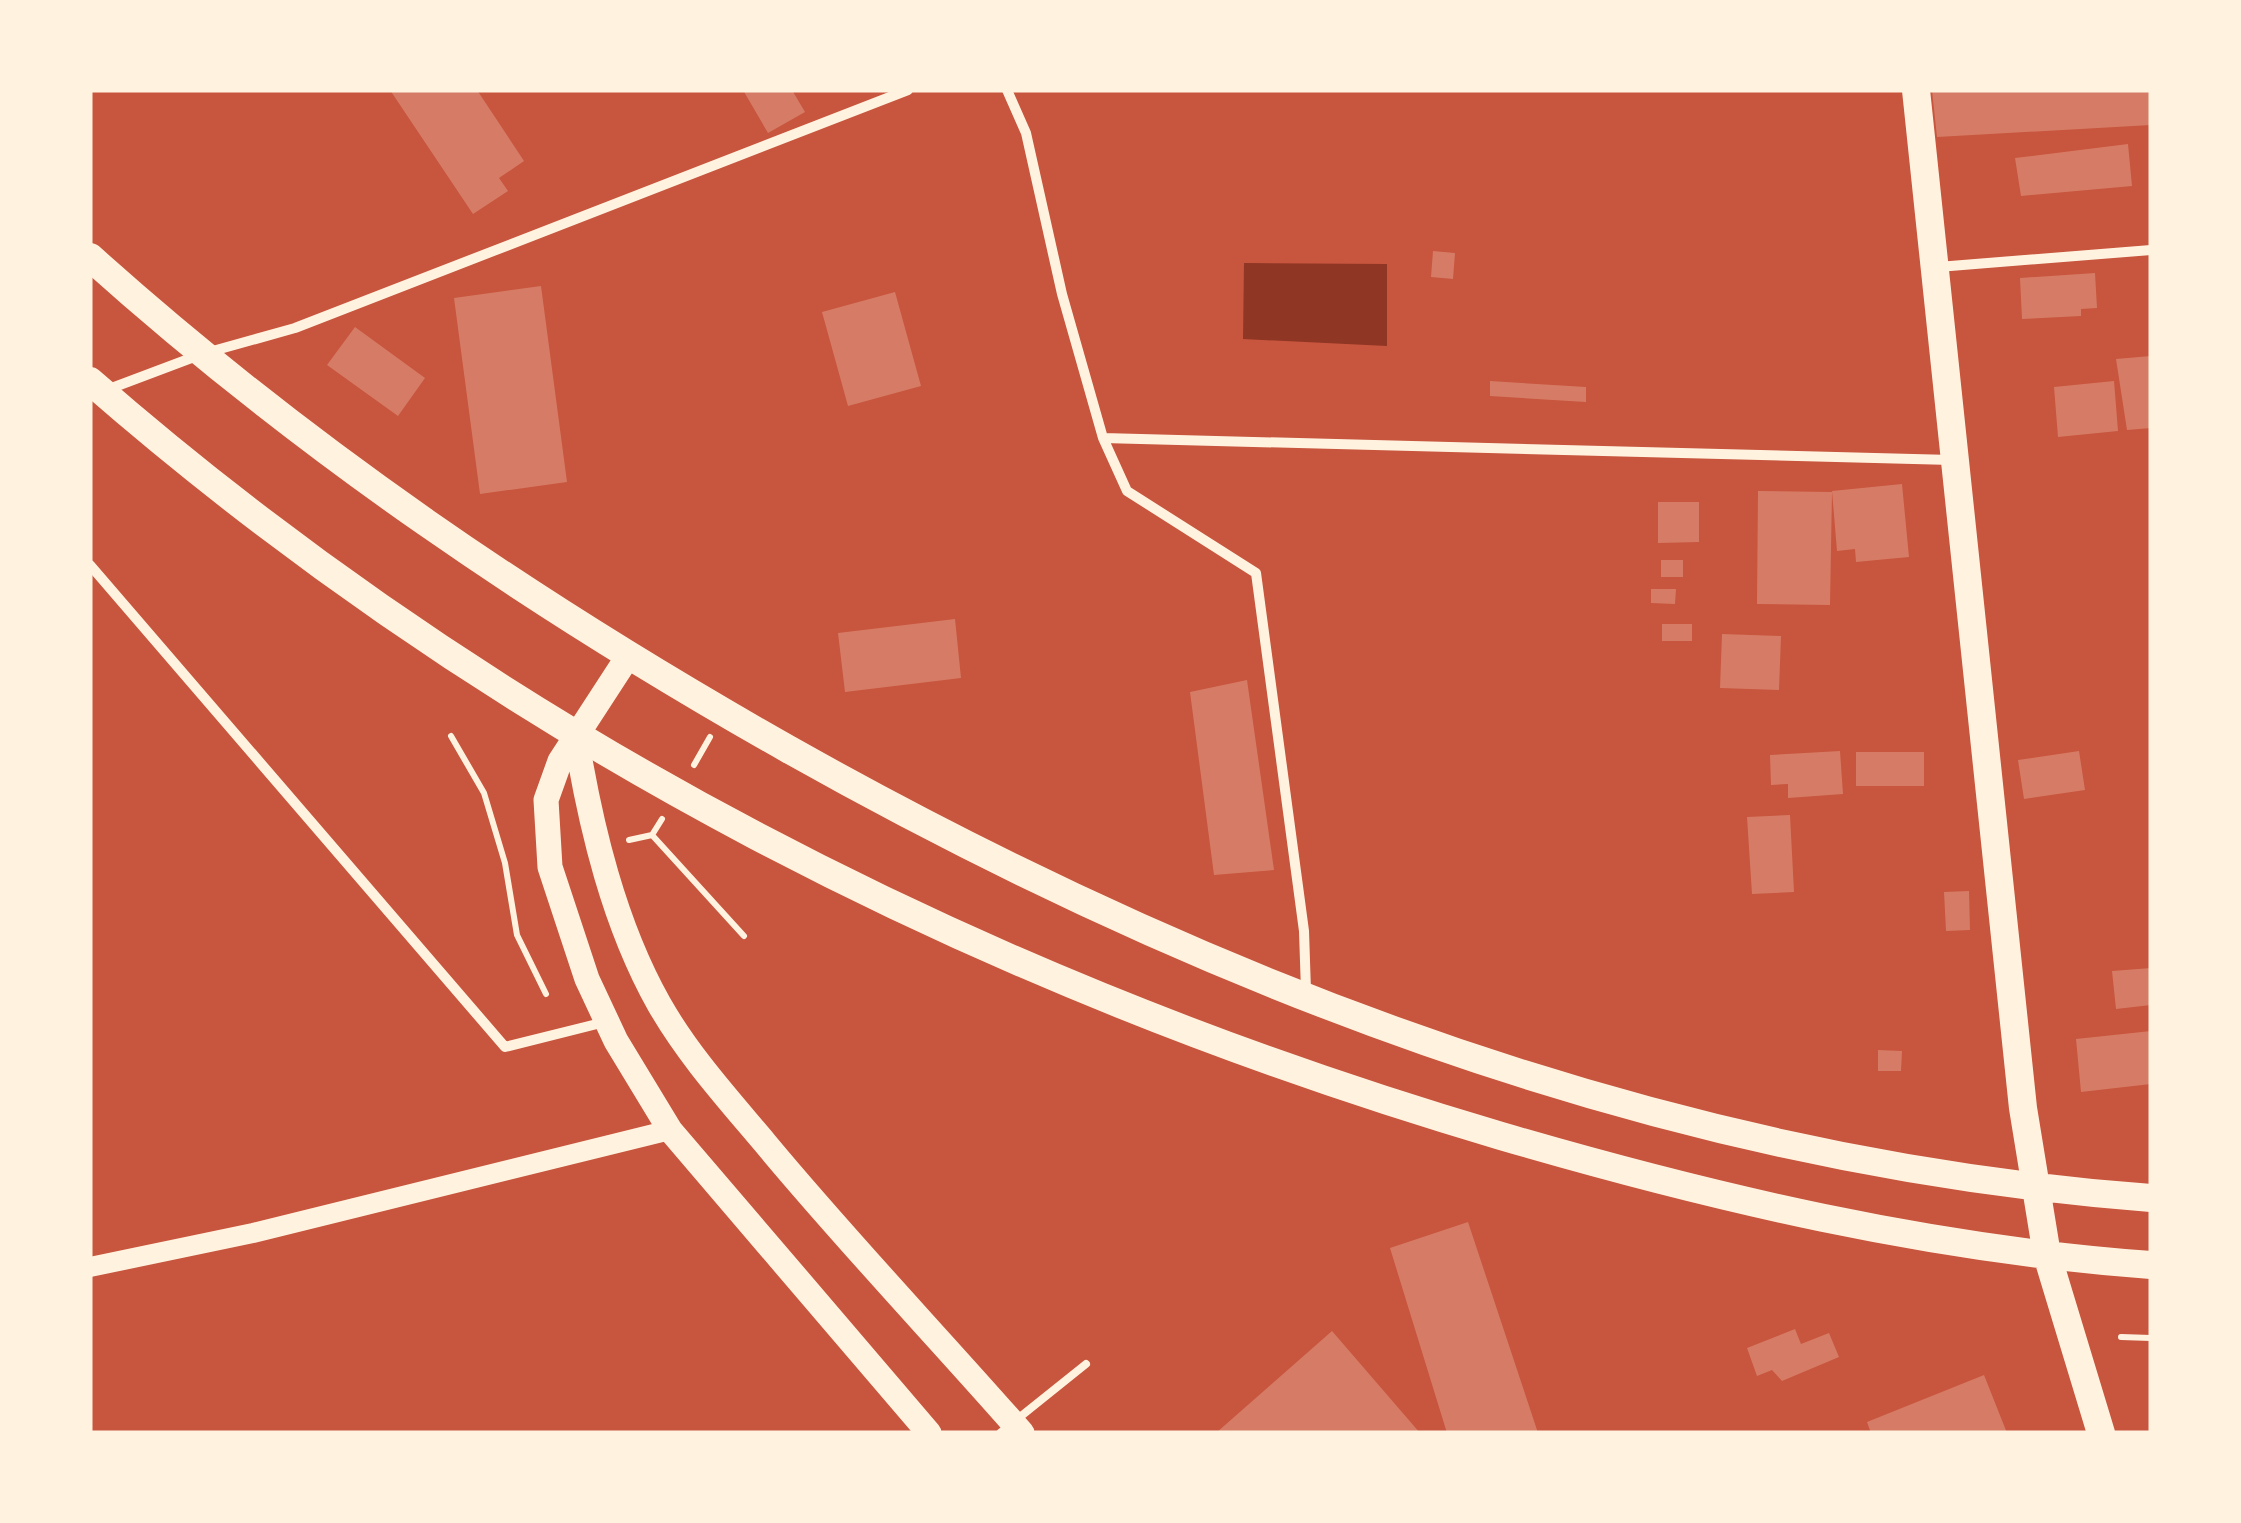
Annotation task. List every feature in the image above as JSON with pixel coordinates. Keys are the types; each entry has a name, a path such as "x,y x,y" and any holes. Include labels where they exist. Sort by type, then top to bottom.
{"highway":[{"path":"1916,90 2036,1188 2047,1255 2101,1433"},
{"path":"90,256 202,354 399,506 627,658 1006,866 1306,997 1406,1036 1648,1110 1898,1166 2036,1188 2151,1198"},
{"path":"94,390 384,611 576,737 835,878 974,946 1287,1070 1624,1172 1732,1200 2047,1255 2151,1265"}],"main road":[{"path":"627,658 551,782 545,828 560,907 606,1022 670,1130 930,1433"},
{"path":"576,737 588,808 619,911 638,962 670,1022 828,1219 1012,1430"},
{"path":"90,1267 254,1233 670,1130"}],"street":[{"path":"94,390 294,328 908,90"},
{"path":"1007,90 1026,133 1062,294 1103,438 1127,491 1256,573 1304,931 1306,997"},
{"path":"1936,267 2151,250"},
{"path":"1103,438 1956,460"},
{"path":"90,565 505,1047 606,1022"}],"lane":[{"path":"1012,1430 1086,1364"}],"path":[{"path":"452,736 484,792 505,864 518,934 546,994"},
{"path":"652,835 744,936"},
{"path":"2121,1337 2151,1338"}],"shaded area":[{"path":"1244,263 1387,264 1387,346 1243,339"}],"building":[{"path":"390,90 477,90 524,161 499,178 508,191 473,214"},
{"path":"743,90 792,90 805,112 768,133"},
{"path":"1932,90 2151,90 2151,125 1937,137"},
{"path":"2128,144 2132,186 2021,196 2015,158"},
{"path":"1433,251 1455,253 1453,279 1431,277"},
{"path":"2095,273 2097,308 2081,309 2081,316 2022,319 2020,278"},
{"path":"541,286 567,482 480,494 454,298"},
{"path":"895,292 921,386 848,406 822,312"},
{"path":"355,327 425,378 398,416 327,365"},
{"path":"2151,356 2151,428 2127,430 2116,359"},
{"path":"1490,381 1586,387 1586,402 1490,396"},
{"path":"2114,381 2118,431 2058,437 2054,387"},
{"path":"1902,484 1909,557 1856,562 1855,549 1837,551 1832,491"},
{"path":"1758,491 1832,492 1830,605 1757,604"},
{"path":"1658,502 1699,502 1699,542 1658,543"},
{"path":"1661,560 1683,560 1683,577 1661,577"},
{"path":"1651,589 1676,589 1675,604 1651,603"},
{"path":"955,619 961,678 845,692 838,633"},
{"path":"1662,624 1692,624 1692,641 1662,641"},
{"path":"1722,634 1781,636 1779,690 1720,688"},
{"path":"1247,680 1274,870 1214,875 1190,692"},
{"path":"1840,751 1843,794 1788,798 1788,784 1771,785 1770,755"},
{"path":"2079,751 2085,790 2024,799 2018,760"},
{"path":"1856,752 1924,752 1924,786 1856,786"},
{"path":"1790,815 1794,892 1752,894 1747,817"},
{"path":"1969,891 1970,930 1946,931 1944,892"},
{"path":"2151,968 2151,1005 2116,1009 2112,971"},
{"path":"2151,1031 2151,1084 2081,1092 2076,1039"},
{"path":"1878,1050 1902,1051 1901,1071 1878,1071"},
{"path":"1468,1222 1538,1433 1447,1433 1390,1248"},
{"path":"1795,1329 1801,1344 1829,1333 1839,1357 1782,1381 1772,1370 1757,1376 1747,1348"},
{"path":"1332,1331 1420,1433 1216,1433"},
{"path":"1984,1375 2007,1433 1871,1433 1867,1422"}]}
